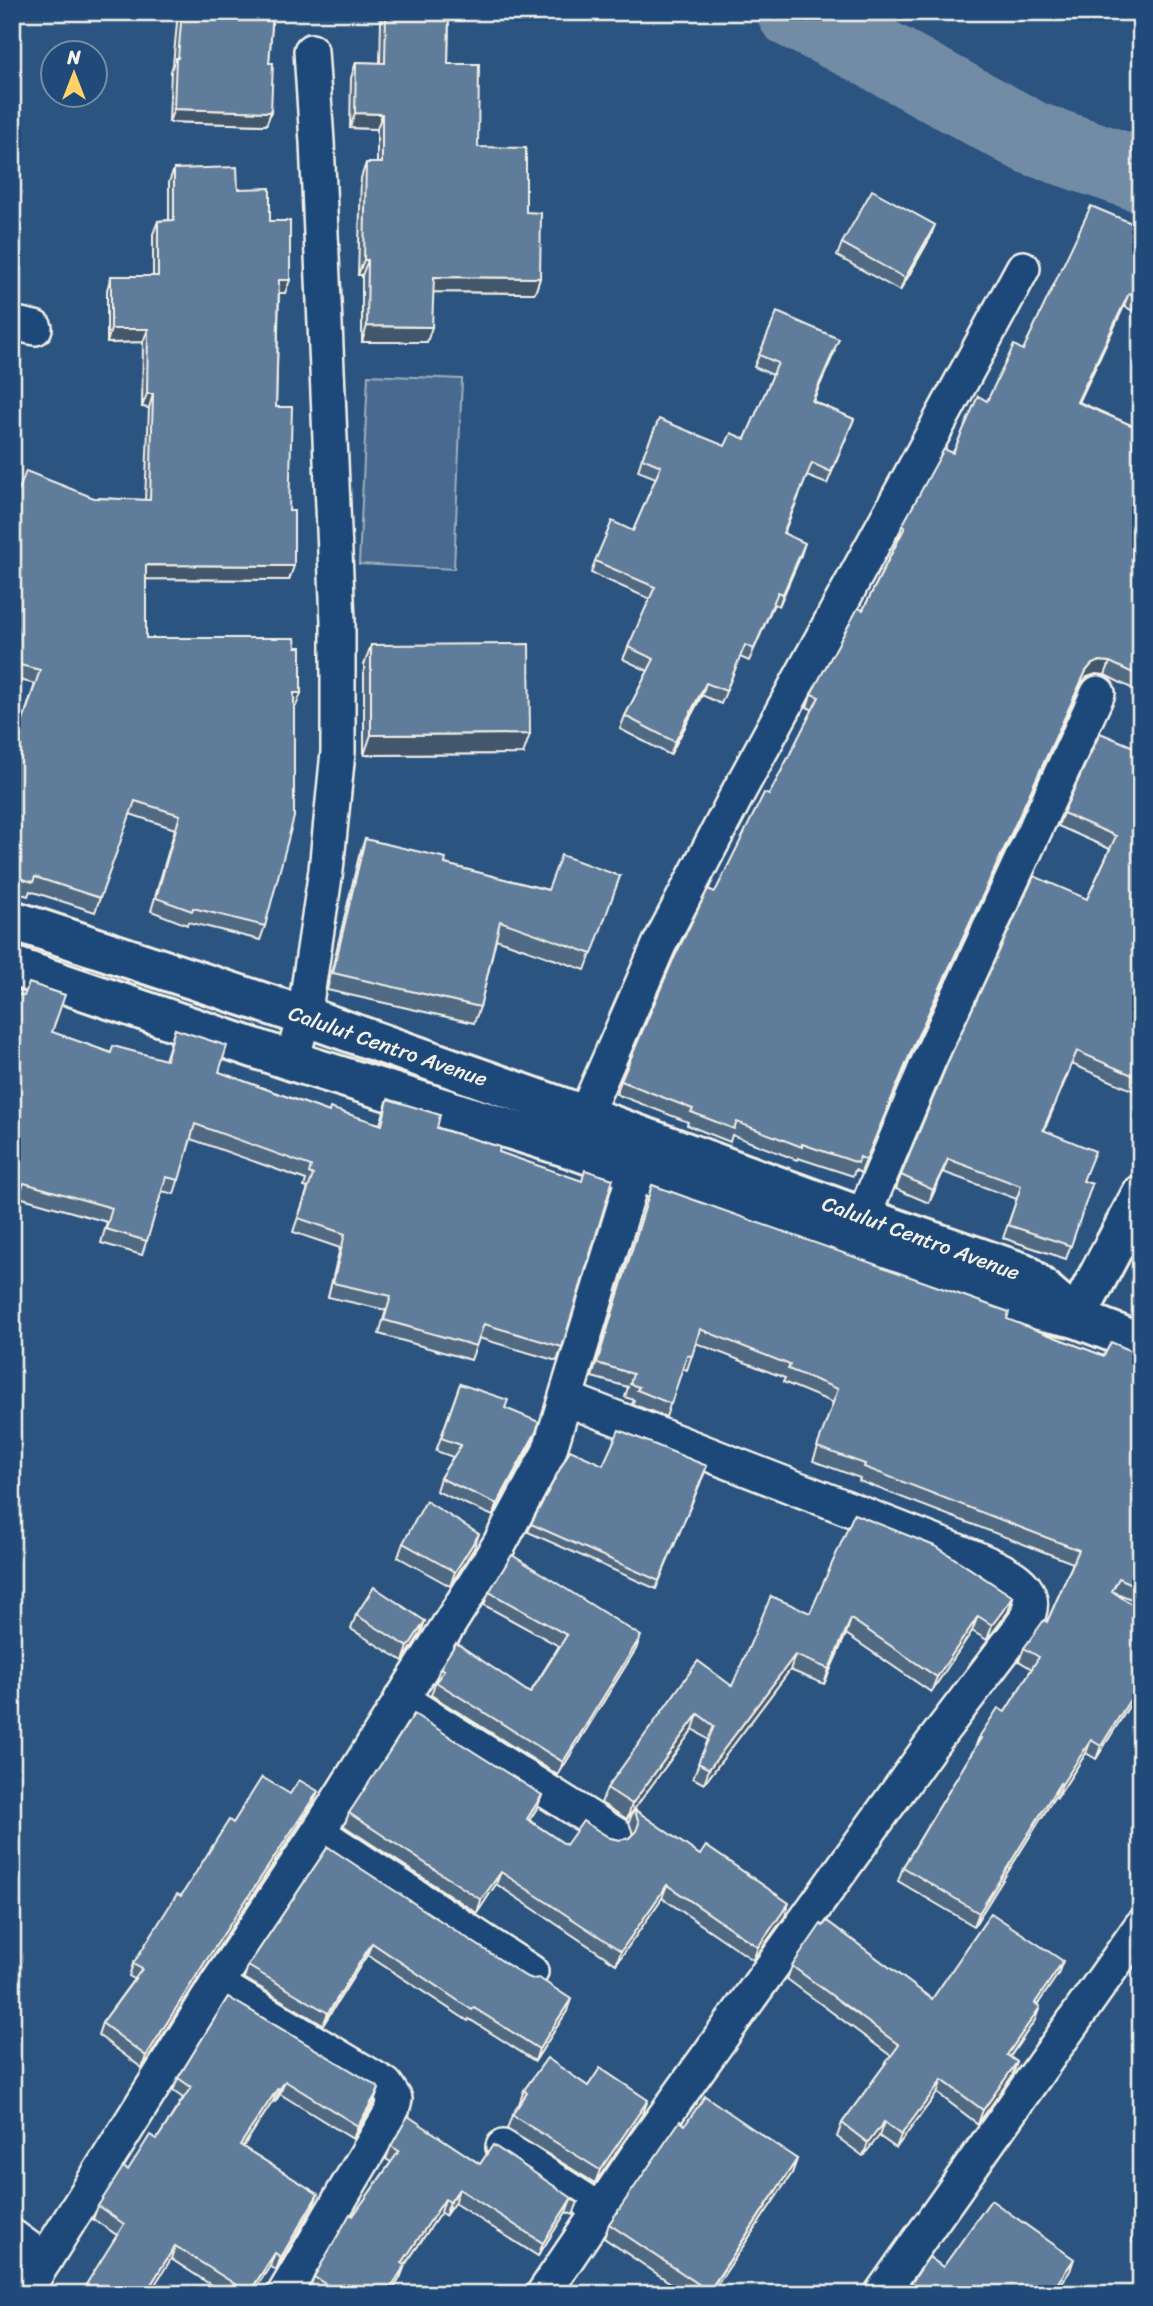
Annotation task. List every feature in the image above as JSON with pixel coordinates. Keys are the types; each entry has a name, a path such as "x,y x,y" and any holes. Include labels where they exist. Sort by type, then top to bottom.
{"main road":[{"name":"Calulut Centro Avenue","path":"12,920 304,1016 577,1132 857,1232"},
{"path":"125,1003 140,961"},
{"name":"Calulut Centro Avenue","path":"12,966 292,1061 577,1132 635,1171 857,1232 1024,1273 1076,1318 1141,1343"},
{"path":"1076,1318 1141,1195"}],"street":[{"path":"292,1061 304,1016 326,870 338,752 338,621 311,51"},
{"path":"577,1132 659,946 746,779 1023,268"},
{"path":"857,1232 929,1060 1098,693"},
{"path":"12,2236 39,2269 217,1984 318,1832 499,1545 549,1452 635,1171"},
{"path":"543,2294 598,2210 906,1779 1030,1612 1028,1593 1015,1577 973,1557 566,1399"},
{"path":"401,1699 615,1834"},
{"path":"318,1832 531,1972"},
{"path":"881,2294 1141,1926"},
{"path":"217,1984 386,2085 395,2099 392,2111 284,2294"},
{"path":"503,2147 598,2210"}],"shaded area":[{"path":"368,375 462,379 454,569 359,564"}],"building":[{"path":"182,12 273,12 269,63 273,63 271,112 174,109 176,58"},
{"path":"386,12 449,12 448,64 479,64 478,147 526,148 526,212 541,213 540,278 434,277 432,327 367,326 368,260 364,260 366,163 382,163 382,114 355,113 356,62 385,63"},
{"path":"237,167 238,189 270,188 270,221 290,221 290,280 279,280 276,407 292,407 289,511 294,511 294,566 146,565 146,638 295,638 296,647 301,647 301,693 294,693 294,817 265,926 193,908 192,911 156,898 180,815 135,801 100,898 35,877 33,882 12,876 12,754 40,670 12,663 12,508 26,471 94,498 150,500 153,394 147,394 148,329 111,329 111,276 158,276 158,221 174,220 174,169"},
{"path":"872,190 935,225 905,278 842,243"},
{"path":"1091,206 1141,227 1141,299 1129,293 1077,402 1140,429 1141,427 1141,677 1110,662 1092,664 1086,671 916,1040 866,1160 860,1157 858,1163 802,1144 802,1147 737,1122 734,1129 691,1112 693,1109 621,1081 672,962 708,889 715,892 764,793 769,795 819,697 811,694 858,608 863,610 905,527 902,526 944,449 953,453 978,396 987,401 1014,345 1023,350"},
{"path":"777,312 839,339 812,401 854,419 831,472 812,463 783,533 805,543 783,594 778,592 754,649 745,645 726,691 706,683 675,742 625,716 654,659 628,647 655,587 595,561 612,521 633,531 661,466 642,458 659,419 725,446 731,433 745,439 778,363 759,355"},
{"path":"12,327 19,329 12,354"},
{"path":"529,644 530,734 371,735 371,645"},
{"path":"1100,733 1141,750 1141,1079 1077,1051 1043,1130 1095,1151 1083,1181 1092,1184 1071,1246 1008,1225 1021,1186 948,1159 933,1190 901,1175 951,1055 1034,876 1087,899 1116,836 1063,813"},
{"path":"365,839 446,858 445,864 548,890 561,855 620,876 592,954 500,921 480,1007 333,973"},
{"path":"29,983 65,995 52,1032 111,1053 113,1046 166,1060 175,1029 227,1046 219,1072 329,1112 330,1108 382,1125 388,1099 440,1115 437,1128 500,1147 499,1152 582,1181 585,1170 613,1179 562,1347 484,1324 476,1346 384,1320 391,1296 333,1283 345,1234 298,1218 313,1175 309,1173 311,1166 195,1124 179,1180 166,1177 147,1241 106,1229 112,1208 24,1183 12,1213 12,992 24,996"},
{"path":"652,1185 1009,1312 1007,1319 1104,1356 1111,1342 1141,1355 1141,1588 1119,1578 1112,1591 1141,1611 1141,1682 1101,1746 1091,1740 1062,1784 1060,1783 979,1913 903,1867 981,1738 979,1737 998,1708 1005,1712 1039,1657 1024,1648 1044,1620 1047,1622 1079,1550 817,1447 838,1389 788,1369 790,1365 700,1329 692,1356 687,1355 671,1404 637,1390 639,1387 630,1384 633,1374 597,1363"},
{"path":"460,1384 508,1400 505,1408 539,1422 497,1504 440,1478 461,1445 441,1438"},
{"path":"619,1430 707,1466 659,1581 531,1524 570,1450 603,1465"},
{"path":"426,1501 479,1534 455,1572 403,1543"},
{"path":"854,1514 937,1547 1013,1597 992,1625 978,1616 937,1677 851,1619 829,1669 795,1655 709,1769 698,1763 714,1726 698,1714 632,1804 607,1788 698,1661 732,1686 771,1596 810,1613"},
{"path":"512,1555 641,1636 563,1762 436,1682 444,1670 440,1668 456,1643 530,1693 567,1635 489,1592"},
{"path":"374,1587 425,1621 408,1647 356,1615"},
{"path":"414,1714 542,1795 527,1819 566,1845 583,1821 610,1838 629,1838 639,1823 634,1809 700,1855 706,1846 789,1903 758,1947 667,1885 621,1951 501,1872 481,1900 349,1813"},
{"path":"262,1777 290,1794 299,1780 318,1791 146,2056 102,2023 142,1969 133,1964 177,1894 181,1896 229,1820 233,1823"},
{"path":"328,1847 525,1976 539,1978 571,1999 539,2049 474,2008 472,2010 372,1943 328,2013 248,1966"},
{"path":"991,1913 1063,1961 1035,2003 1040,2007 1007,2055 1017,2062 983,2110 942,2080 901,2135 884,2122 868,2143 842,2123 899,2045 792,1966 821,1924 823,1926 827,1921 932,1999"},
{"path":"228,1997 379,2089 358,2126 285,2081 240,2145 318,2194 281,2257 275,2253 249,2293 175,2246 145,2294 80,2294 124,2224 98,2206 123,2167 128,2170 150,2135 157,2139 191,2087 178,2078"},
{"path":"547,2058 588,2086 600,2068 648,2100 600,2170 512,2115 527,2093 524,2090"},
{"path":"705,2096 797,2159 709,2291 609,2224 680,2121 685,2125"},
{"path":"408,2116 480,2164 493,2145 578,2202 571,2199 543,2243 459,2189 450,2202 445,2199 402,2263 405,2265 387,2294 342,2294 314,2277 350,2214 353,2216 399,2151 391,2146"},
{"path":"991,2200 1074,2259 1050,2294 904,2294 929,2257 943,2267"}],"waterway":[{"path":"794,12 865,47 1032,138 1141,175"}]}
